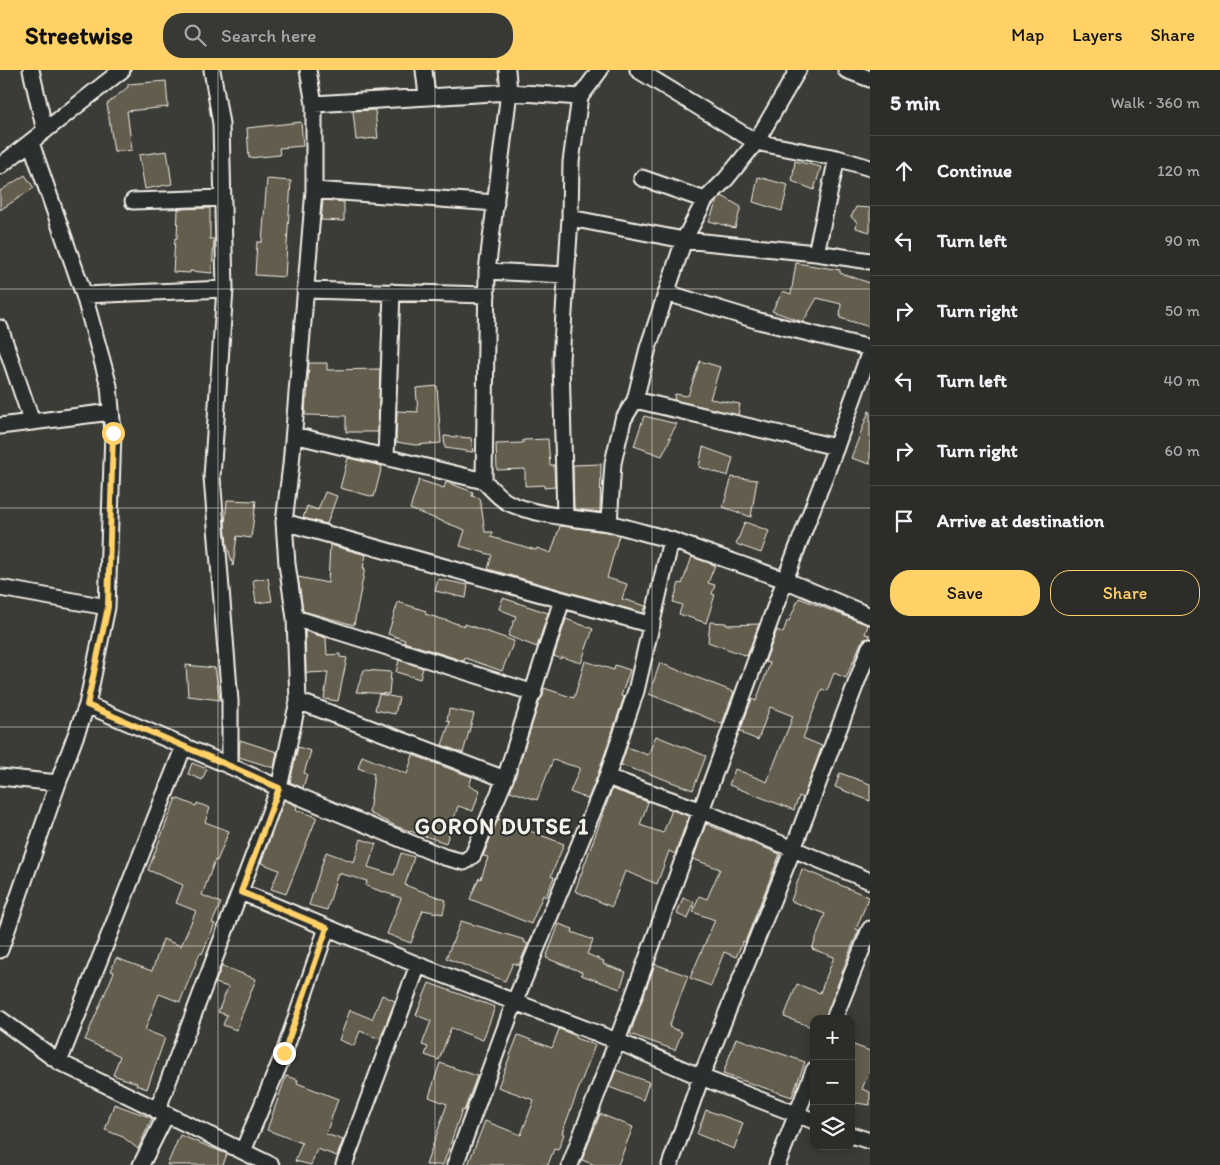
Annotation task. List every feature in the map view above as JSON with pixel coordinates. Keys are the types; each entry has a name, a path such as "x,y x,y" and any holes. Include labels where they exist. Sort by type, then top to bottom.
{"street":[{"path":"31,70 45,131"},
{"path":"0,166 122,70"},
{"path":"212,70 221,124 225,289 212,477 230,701 230,766"},
{"path":"141,1165 279,788 298,701 295,618 287,564 284,522 294,436 314,190 314,104 308,70"},
{"path":"424,70 427,96"},
{"path":"484,481 487,270 509,92 507,70"},
{"path":"565,517 561,360 570,218 571,162 580,97 600,70"},
{"path":"638,70 756,142 837,158 870,168"},
{"path":"609,523 613,463 624,420 635,400 648,348 684,240 705,200 726,179 756,142 798,70"},
{"path":"846,70 870,79"},
{"path":"314,104 509,92 580,97"},
{"path":"0,950 87,705 108,607 113,433 109,386 84,294 31,143"},
{"path":"816,253 837,158"},
{"path":"642,178 705,200"},
{"path":"314,190 496,203"},
{"path":"133,202 223,198"},
{"path":"570,218 684,240 816,253 870,262"},
{"path":"487,270 566,275"},
{"path":"84,294 225,289"},
{"path":"305,290 486,295"},
{"path":"386,457 392,292"},
{"path":"570,1165 702,811 785,580 836,447 870,350 759,321 667,293"},
{"path":"0,328 32,422"},
{"path":"635,400 836,447"},
{"path":"0,426 111,412"},
{"path":"294,436 484,481 506,501 521,508 609,523 671,540 785,580 870,616"},
{"path":"284,522 652,624"},
{"path":"455,1165 515,1001 607,777 631,708 671,540"},
{"path":"0,588 108,607"},
{"path":"87,705 444,857 464,862 473,854 505,779 534,693 562,600"},
{"path":"295,618 534,693"},
{"path":"670,1165 701,1077 793,849 870,647"},
{"path":"298,701 505,779"},
{"path":"59,1062 184,746"},
{"path":"0,777 58,783"},
{"path":"607,777 702,811 870,881"},
{"path":"241,892 810,1120"},
{"path":"244,1151 284,1053 327,928"},
{"path":"836,1015 870,929"},
{"path":"344,1165 418,964"},
{"path":"0,1019 59,1062 271,1165"},
{"path":"777,1165 810,1080"},
{"path":"855,1136 870,1141"}],"building":[{"path":"166,81 168,107 127,111 132,150 114,152 107,104 128,87 128,84"},
{"path":"375,110 378,138 356,140 353,111"},
{"path":"301,122 303,146 279,148 280,155 249,158 247,128"},
{"path":"167,151 172,184 145,189 139,155"},
{"path":"795,161 821,167 814,190 792,181"},
{"path":"25,175 34,188 0,210 0,191"},
{"path":"758,177 788,185 782,211 753,202"},
{"path":"267,179 291,181 285,277 255,275 257,242 262,242"},
{"path":"722,196 741,207 735,228 709,221 717,201"},
{"path":"323,200 344,202 344,221 321,220"},
{"path":"856,207 870,208 870,232 856,228 857,222 851,217"},
{"path":"210,208 210,239 214,239 212,273 173,272 178,209"},
{"path":"796,263 840,270 840,273 870,283 870,327 840,318 841,304 817,298 803,322 772,311 783,291 791,294"},
{"path":"700,361 720,367 710,399 740,404 738,415 674,400 675,394 688,396"},
{"path":"309,363 327,363 327,370 380,369 378,432 346,432 346,416 305,415"},
{"path":"437,386 441,443 415,445 396,442 397,411 418,412 416,388"},
{"path":"870,411 870,464 851,458"},
{"path":"644,416 677,424 662,456 634,446"},
{"path":"444,436 471,438 473,452 445,448"},
{"path":"548,439 550,465 554,465 555,487 544,488 544,485 525,486 525,469 497,470 496,444 523,443 523,440"},
{"path":"703,447 733,458 728,476 699,467"},
{"path":"348,458 382,466 374,497 340,488"},
{"path":"601,464 600,512 574,509 573,465"},
{"path":"732,477 757,480 751,517 723,507"},
{"path":"419,480 444,488 446,482 473,492 472,496 480,498 485,532 493,532 491,537 536,550 537,548 551,553 560,526 619,535 607,578 627,584 622,599 646,606 643,613 488,569 492,555 460,546 465,530 410,509"},
{"path":"325,492 337,496 327,524 303,518 307,506 318,510"},
{"path":"227,500 256,501 251,538 237,536 233,566 227,545 225,525"},
{"path":"745,522 769,531 761,553 736,544"},
{"path":"330,545 366,555 354,625 303,611 298,577 328,583"},
{"path":"692,557 715,565 708,583 715,585 712,594 715,595 706,623 679,614 682,605 673,602 679,583 682,584"},
{"path":"268,578 272,601 256,603 253,580"},
{"path":"438,579 468,585 466,598 435,591"},
{"path":"503,598 548,613 537,647 508,636 516,616 499,609"},
{"path":"799,598 868,625 865,634 870,635 870,638 864,639 861,643 846,678 834,673 827,691 822,689 803,738 822,746 803,798 799,796 794,810 729,785 735,769 767,782 793,716 770,707 758,740 740,731 752,699 756,701 769,666 770,663 765,662 777,630 783,633"},
{"path":"398,602 426,611 425,614 465,626 465,624 514,641 502,671 465,658 464,661 404,642 405,640 388,634"},
{"path":"566,619 593,629 581,663 554,656"},
{"path":"710,622 726,623 726,625 759,624 747,656 708,642"},
{"path":"305,631 326,638 327,655 340,654 340,657 347,658 338,701 324,699 328,672 306,673"},
{"path":"399,660 423,668 420,679 396,672"},
{"path":"585,661 614,670 615,665 630,670 621,696 624,697 588,799 570,792 580,768 553,760 537,800 510,791 540,700 543,696 544,688 574,698"},
{"path":"660,663 734,692 722,724 649,694"},
{"path":"186,665 215,668 220,700 188,696"},
{"path":"364,670 391,672 389,694 356,692"},
{"path":"379,694 399,698 395,714 375,710"},
{"path":"449,709 474,714 463,753 442,745 450,722 447,721"},
{"path":"656,736 706,756 693,790 621,765 627,747 648,755"},
{"path":"240,740 277,752 274,768 239,757"},
{"path":"298,747 311,751 304,773 307,774 303,788 290,782"},
{"path":"413,755 472,777 469,786 480,790 473,811 458,806 446,843 398,827 369,813 374,774 358,768 362,756 407,774"},
{"path":"192,763 207,769 202,780 188,774"},
{"path":"840,773 870,784 870,801 835,787"},
{"path":"612,789 648,802 640,825 663,833 672,810 688,816 688,818 675,854 669,851 657,884 625,871 612,907 575,891"},
{"path":"176,798 196,806 197,803 210,808 205,822 229,831 217,861 215,860 202,895 221,903 212,923 215,924 202,954 200,953 180,1002 159,994 145,1030 165,1038 147,1089 136,1085 137,1083 113,1075 120,1056 85,1040 114,972 111,971 116,958 152,971 163,939 181,946 196,911 176,903 183,885 148,870"},
{"path":"284,800 297,806 296,810 317,817 286,894 271,889 279,870 261,863"},
{"path":"498,819 564,844 551,876 554,877 546,897 543,895 531,924 470,899 479,878 481,879 488,857 483,856"},
{"path":"706,824 780,854 745,942 743,941 736,957 724,952 711,986 690,978 715,920 693,912 699,896 707,899 720,869 693,859"},
{"path":"361,839 376,844 368,867 394,875 401,853 414,857 405,885 446,900 443,914 423,910 411,943 387,934 401,898 366,886 367,881 338,873 327,910 309,905 326,852 354,862"},
{"path":"802,869 869,897 856,929 859,930 826,1015 810,1015 810,1027 784,1017 797,984 820,993 834,957 812,949 825,914 791,901"},
{"path":"683,898 694,902 688,919 677,914"},
{"path":"461,921 525,940 524,942 528,944 519,965 513,963 505,981 446,958"},
{"path":"559,924 573,929 572,932 593,940 587,954 604,961 603,964 626,972 620,989 581,975 582,972 546,958"},
{"path":"655,964 688,976 669,1027 682,1032 675,1050 630,1034"},
{"path":"222,966 256,979 236,1030 223,1025 227,1015 218,1012 228,987 215,983"},
{"path":"429,983 495,1007 483,1040 451,1028 439,1060 425,1055 428,1047 422,1045 431,1021 416,1015"},
{"path":"382,995 395,1001 380,1039 360,1031 354,1046 339,1040 350,1010 372,1019"},
{"path":"559,1029 576,1036 575,1038 595,1045 562,1133 564,1134 558,1150 554,1149 548,1165 468,1165 485,1121 521,1135 534,1100 498,1087 518,1035 552,1048"},
{"path":"736,1038 805,1062 792,1097 723,1074"},
{"path":"855,1045 870,1051 870,1069 862,1089 870,1092 870,1105 856,1103 855,1106"},
{"path":"440,1063 477,1076 464,1111 462,1110 443,1165 426,1165 447,1104 429,1097"},
{"path":"616,1070 649,1082 643,1100 609,1087"},
{"path":"286,1076 298,1080 297,1083 338,1099 326,1134 343,1140 337,1156 317,1149 311,1165 295,1161 302,1143 267,1130"},
{"path":"114,1104 152,1118 138,1149 123,1137 105,1130"},
{"path":"706,1110 743,1123 734,1149 697,1134"},
{"path":"600,1114 633,1127 618,1165 595,1165 582,1160"},
{"path":"180,1135 227,1154 223,1165 167,1165"}],"district":[{"name":"GORON DUTSE 1","path":"502,826"}],"route":[{"path":"113,433 108,607 87,705 279,788 241,892 327,928 284,1053"}]}
